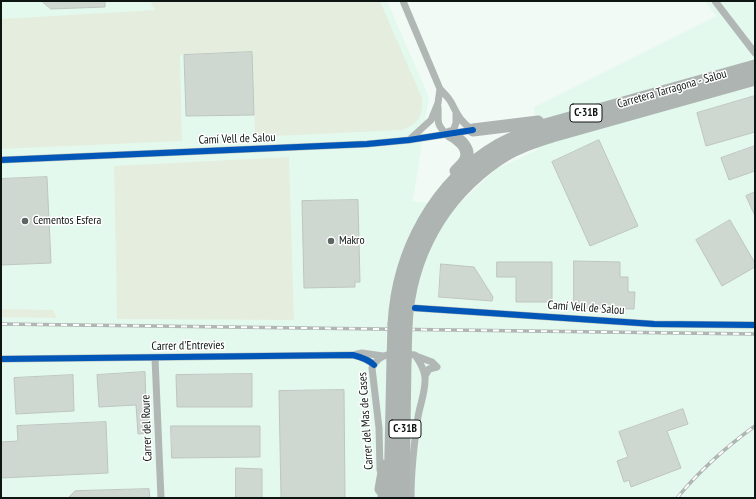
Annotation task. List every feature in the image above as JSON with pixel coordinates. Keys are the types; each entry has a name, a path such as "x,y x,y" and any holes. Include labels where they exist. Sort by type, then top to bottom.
{"highway":[{"name":"Carretera Tarragona - Salou","path":"406,317 397,293 409,250 425,218 438,199 468,169 498,146 538,127 755,66"},
{"name":"Carretera Tarragona - Salou","path":"390,498 392,411 410,292 419,259 441,216 458,195 482,172 499,159 527,145 552,136 755,79"},
{"path":"473,130 507,127 573,117"},
{"path":"438,199 445,183 465,162 466,158 466,150 462,142 449,134"},
{"name":"Carretera Tarragona - Salou","path":"399,358 405,423 403,498"},
{"path":"381,493 392,411"},
{"path":"405,423 410,457 411,480"}],"street":[{"path":"403,1 440,89 450,100 455,112 466,126 473,130"},
{"path":"715,1 755,53"},
{"path":"440,89 438,103 439,127 449,134 456,123 455,112"},
{"path":"409,140 430,120 438,103"},
{"name":"Camí Vell de Salou","path":"1,160 360,145 409,140 473,130"},
{"name":"Camí Vell de Salou","path":"406,317 654,324 755,325"},
{"name":"Carrer d'Entrevies","path":"1,359 353,355 362,353 399,358"},
{"name":"Carrer d'Entrevies","path":"353,355 370,361 374,365"},
{"name":"Carrer del Roure","path":"155,358 161,498"},
{"path":"399,358 432,362 437,367 430,370 425,376"},
{"name":"Carrer del Mas de Cases","path":"381,493 379,428 372,368 376,360 399,358"},
{"name":"C-31B","path":"399,358 421,363 425,376 425,387 417,430 411,480 411,498"}],"shaded area":[{"path":"1,1 387,1 429,97 413,201 456,207 496,169 537,150 534,107 716,16 705,1 755,1 755,498 1,498"},
{"path":"150,1 380,1 422,98 421,114 413,125 403,130 255,137 252,52 180,55 182,141 1,149 1,19 155,10"},
{"path":"289,157 294,320 117,319 114,166"},
{"path":"1,309 53,310 57,318 1,317"}],"building":[{"path":"42,1 105,1 105,7 51,9"},
{"path":"252,52 254,115 186,116 184,55"},
{"path":"755,96 755,132 706,146 697,113"},
{"path":"599,140 638,226 590,246 552,162"},
{"path":"755,146 755,171 729,180 721,158"},
{"name":"Cementos Esfera","path":"47,177 51,263 1,265 1,179"},
{"path":"755,192 755,216 746,196"},
{"name":"Makro","path":"358,200 360,282 355,282 355,287 304,288 302,201"},
{"path":"730,220 755,263 755,267 722,286 696,240"},
{"path":"574,261 620,262 620,277 628,277 628,292 635,292 634,309 574,308"},
{"path":"497,262 552,262 552,302 516,302 516,277 497,277"},
{"path":"441,264 474,267 493,297 492,301 439,297"},
{"path":"145,372 146,406 149,405 151,433 138,434 136,405 99,407 97,375"},
{"path":"252,374 252,407 177,407 176,375"},
{"path":"73,375 74,411 16,414 14,378"},
{"path":"344,390 345,498 281,498 279,391"},
{"path":"683,409 688,424 667,431 681,468 631,487 629,480 624,482 617,461 628,457 619,432"},
{"path":"106,422 108,473 1,478 1,442 18,441 17,426"},
{"path":"171,426 260,426 260,457 172,458"},
{"path":"236,468 262,469 262,498 236,498"},
{"path":"149,489 150,498 68,498 75,491"}],"railway":[{"path":"1,324 755,334"},
{"path":"677,498 714,459 755,426"}],"cycle path":[{"path":"1,160 367,144 409,140 473,130"},
{"path":"415,308 654,324 755,325"},
{"path":"1,359 353,355 362,357 374,365"}],"place":[{"name":"Cementos Esfera","path":"25,221"},
{"name":"Makro","path":"331,241"}]}
